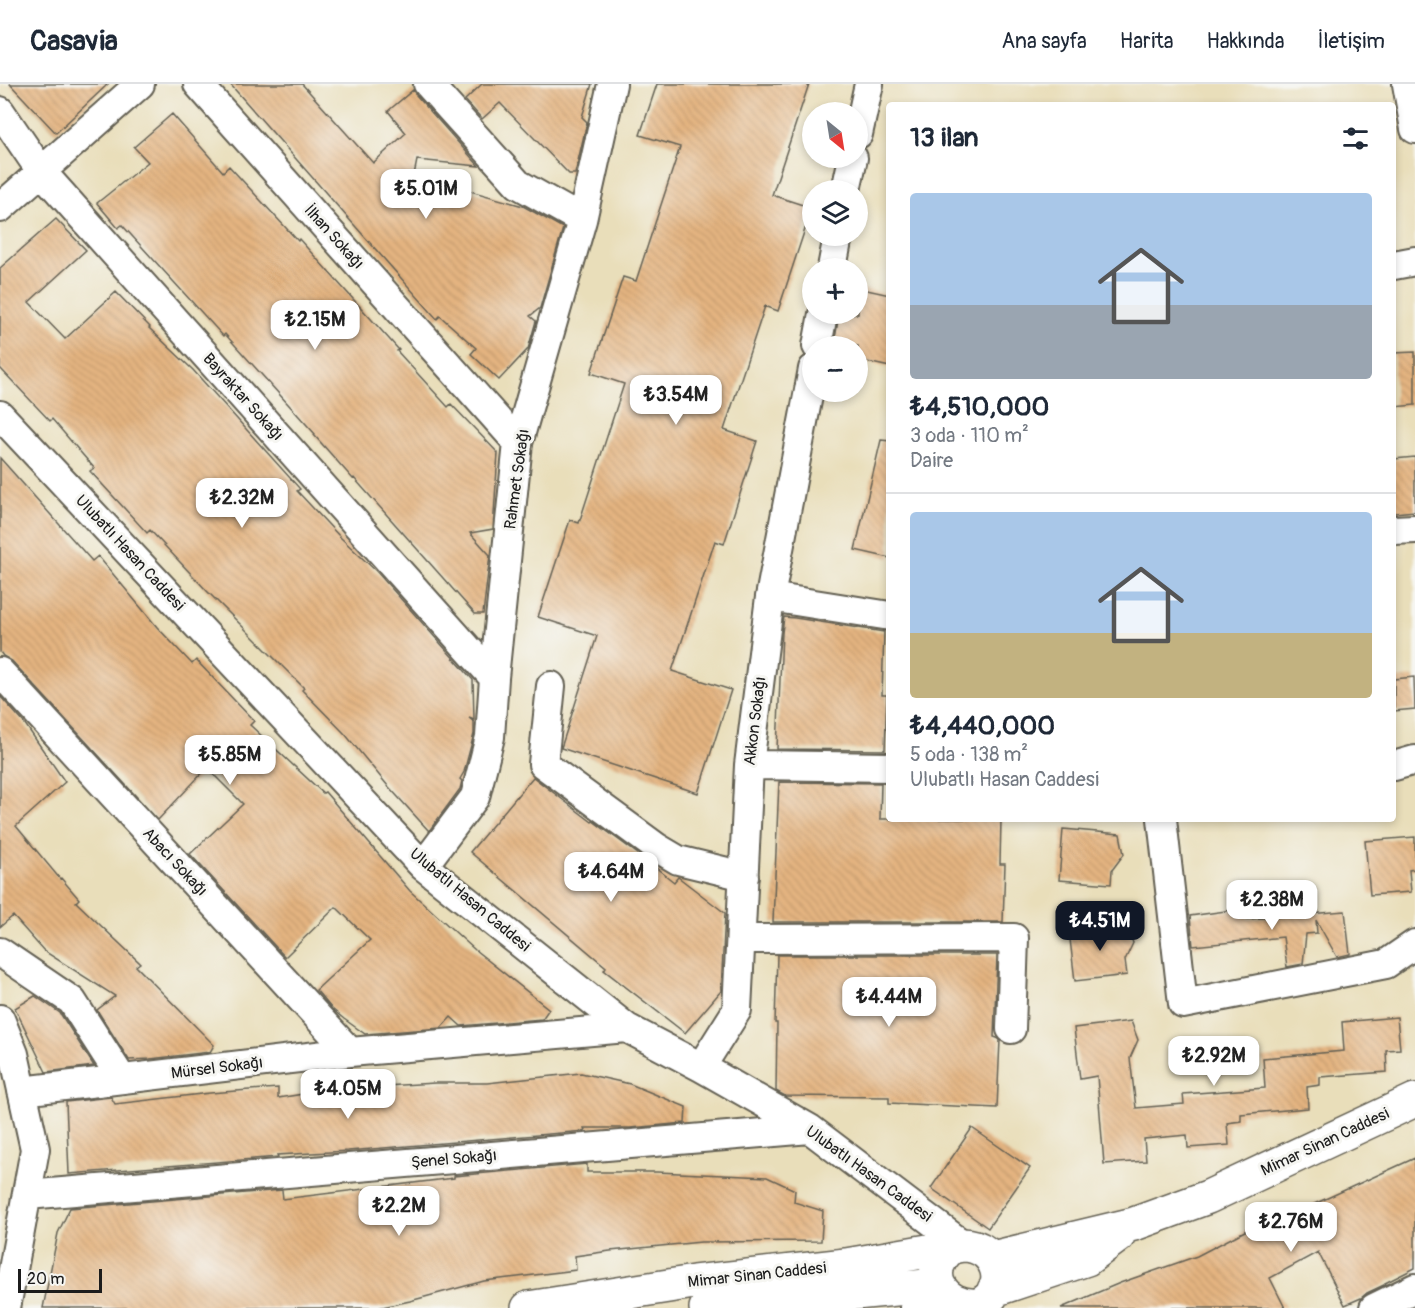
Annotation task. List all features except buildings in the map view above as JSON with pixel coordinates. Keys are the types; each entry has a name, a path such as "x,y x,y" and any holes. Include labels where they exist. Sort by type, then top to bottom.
{"main road":[{"name":"Mimar Sinan Caddesi","path":"992,1258 1134,1224 1208,1197 1415,1100"},
{"name":"Mimar Sinan Caddesi","path":"706,1308 930,1295 944,1297 951,1303 969,1307 979,1305 1087,1259 1134,1224"},
{"path":"930,1295 939,1261 944,1254 957,1246 970,1245 982,1249 992,1258 998,1272 992,1299"},
{"name":"Mimar Sinan Caddesi","path":"528,1308 694,1282 846,1265 957,1246"}],"street":[{"path":"0,208 140,84"},
{"name":"İlhan Sokağı","path":"198,84 518,443"},
{"path":"428,84 518,184 582,220"},
{"name":"Rahmet Sokağı","path":"423,866 475,797 490,737 518,443 582,220 612,84"},
{"path":"864,102 868,84"},
{"path":"1407,84 1415,129"},
{"name":"Bayraktar Sokağı","path":"0,111 41,171 494,678"},
{"path":"1396,265 1415,261"},
{"name":"Akkon Sokağı","path":"701,1067 737,1010 749,765 770,597 807,402"},
{"name":"Ulubatlı Hasan Caddesi","path":"0,415 423,866 627,1028 701,1067 810,1130 957,1246"},
{"path":"1396,530 1415,528"},
{"path":"770,597 886,615"},
{"name":"Abacı Sokağı","path":"0,672 350,1052"},
{"path":"551,686 543,764 656,847 678,860 744,876"},
{"path":"1396,765 1415,760"},
{"path":"749,765 886,767"},
{"path":"1161,822 1184,1004 1386,964 1415,944"},
{"path":"741,939 1014,938 1011,1029"},
{"path":"0,952 72,1001 122,1079"},
{"path":"0,1019 14,1054 34,1149 6,1308"},
{"name":"Mürsel Sokağı","path":"22,1091 350,1052 627,1028"},
{"name":"Şenel Sokağı","path":"27,1195 810,1130"},
{"path":"1374,1308 1415,1288"}]}
